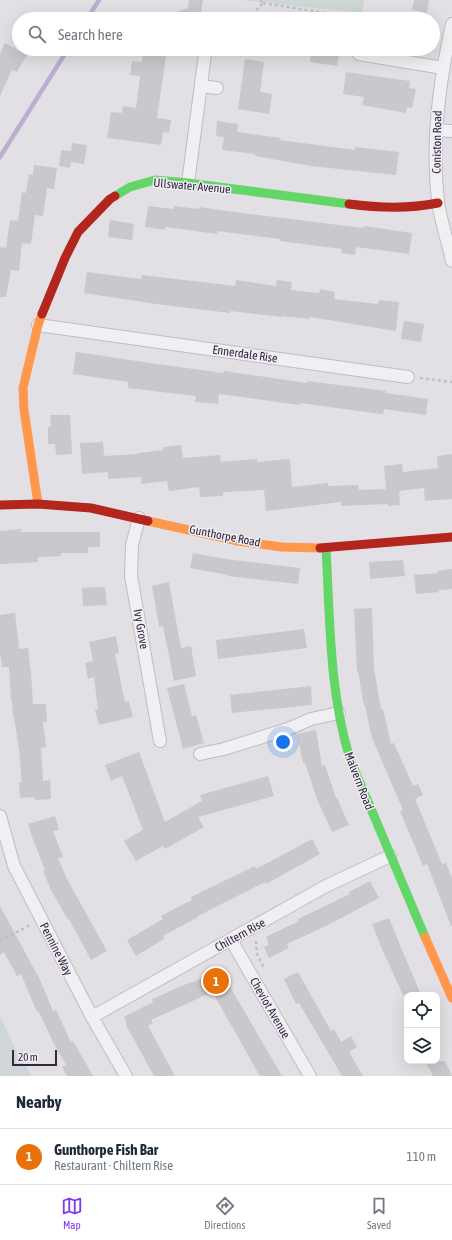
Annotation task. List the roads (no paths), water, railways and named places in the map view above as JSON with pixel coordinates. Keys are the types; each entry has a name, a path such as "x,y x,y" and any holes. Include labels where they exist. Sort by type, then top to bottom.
{"street":[{"name":"Coniston Road","path":"452,24 438,99 436,130 438,203 452,260"},
{"path":"188,183 205,56"},
{"path":"394,56 443,68"},
{"path":"201,86 217,88"},
{"path":"436,130 452,131"},
{"name":"Ullswater Avenue","path":"38,504 24,410 23,388 38,325 65,258 78,232 110,199 130,187 155,180 369,207 419,208 438,203"},
{"name":"Ennerdale Rise","path":"38,325 408,377"},
{"name":"Gunthorpe Road","path":"0,505 38,504 91,508 238,541 282,547 326,548 452,537"},
{"name":"Ivy Grove","path":"139,518 132,546 131,576 160,741"},
{"name":"Malvern Road","path":"326,548 333,671 343,736 350,760 452,998"},
{"path":"200,754 224,749 288,730 311,719 339,713"},
{"name":"Pennine Way","path":"0,816 14,866 92,1017 126,1076"},
{"name":"Chiltern Rise","path":"92,1017 326,886 390,856"},
{"name":"Cheviot Avenue","path":"231,940 310,1076"}],"waterway":[{"path":"91,12 99,0"},
{"path":"0,157 64,56"}],"place":[{"name":"Gunthorpe Fish Bar","path":"216,981"}]}
